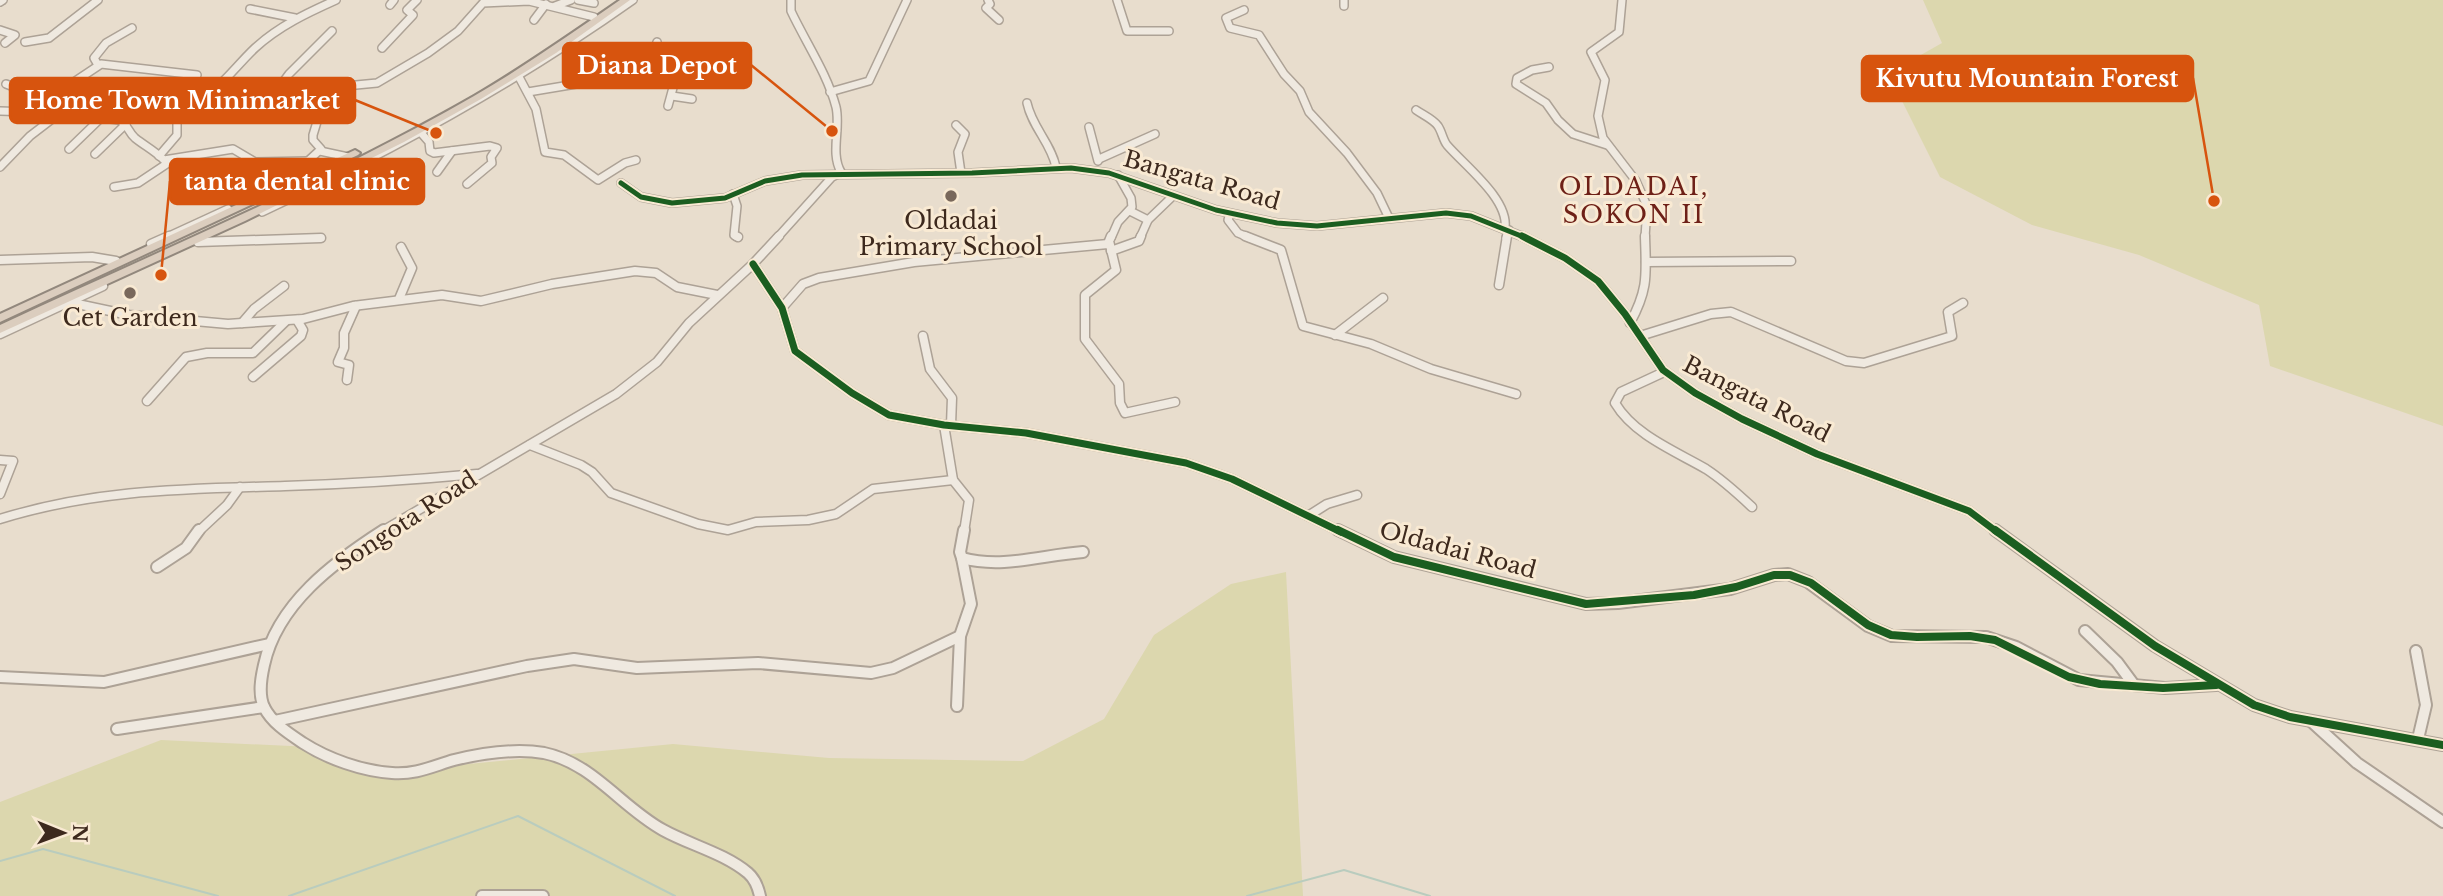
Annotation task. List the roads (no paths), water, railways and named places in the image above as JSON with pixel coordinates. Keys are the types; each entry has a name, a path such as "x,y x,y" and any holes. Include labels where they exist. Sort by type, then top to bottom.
{"highway":[{"path":"0,316 348,157 479,89 617,0"},
{"path":"0,331 303,188 434,122 553,51 626,0"}],"street":[{"path":"25,42 49,38 98,0"},
{"path":"204,102 204,98 225,83 255,48 295,18 336,0"},
{"path":"382,48 413,15 407,10 417,0"},
{"path":"0,111 60,113 124,122 204,102 250,102 377,83 418,60 458,31 483,1 523,0 594,17"},
{"path":"555,6 571,0"},
{"path":"578,0 594,3"},
{"path":"0,331 198,242 422,134 519,77 633,0"},
{"path":"791,0 791,11 830,92 838,115 837,163 844,173"},
{"path":"830,92 869,81 881,55 888,47 907,0"},
{"path":"988,0 990,3 986,9 999,20"},
{"path":"1117,0 1127,31 1169,32"},
{"path":"1622,0 1619,32 1591,52 1605,80 1598,120 1607,145 1636,181 1646,201 1646,286 1642,301 1630,323"},
{"path":"534,20 546,4"},
{"path":"250,9 295,18"},
{"path":"1244,10 1226,18 1230,28 1259,35 1284,74 1300,91 1309,112 1347,153 1377,193 1388,216"},
{"path":"97,65 93,58 98,50 132,29"},
{"path":"0,30 15,35 5,43"},
{"path":"275,98 272,94 332,31"},
{"path":"649,71 657,43"},
{"path":"528,92 649,71 711,55"},
{"path":"668,106 677,73 674,64"},
{"path":"47,100 97,65 197,75"},
{"path":"1549,67 1526,73 1517,78 1516,84 1546,103 1558,120 1573,134 1607,145"},
{"path":"519,77 528,92 545,152 564,155 598,180 608,177 624,161 636,160"},
{"path":"0,167 30,136 60,113 62,105 6,84"},
{"path":"336,117 345,86"},
{"path":"320,150 321,147 314,141 313,135 323,102 331,88"},
{"path":"672,96 692,99"},
{"path":"1027,103 1032,122 1038,128 1045,144 1054,151 1056,167"},
{"path":"1416,110 1437,124 1446,145 1470,166 1500,206 1507,229 1503,242 1504,259 1498,275 1499,285"},
{"path":"69,149 101,118"},
{"path":"124,122 134,137 150,146 163,160 233,149 256,162 308,161 320,150"},
{"path":"95,154 124,122"},
{"path":"159,156 177,135 177,123"},
{"path":"956,125 965,134 958,152 961,173"},
{"path":"1089,127 1099,159 1098,170"},
{"path":"422,134 429,142 431,153 491,146 497,148 491,157 492,163 467,184"},
{"path":"1099,159 1155,134"},
{"path":"320,150 348,157"},
{"path":"437,172 452,151"},
{"path":"114,187 137,183 173,160"},
{"path":"308,161 310,175"},
{"name":"Bangata Road","path":"621,183 626,190 660,202 718,199 752,184 774,178 844,173 961,173 1056,167 1098,170 1118,175 1172,196 1263,221 1306,226 1388,216 1460,215 1481,219 1507,229 1593,276 1640,336 1664,372 1716,403 1816,452 1969,511 2155,646 2217,685 2271,712 2443,745"},
{"name":"Songota Road","path":"264,707 260,687 269,644 307,592 345,556 645,374 717,295 753,264 832,177 844,173"},
{"path":"1118,175 1131,198 1130,211 1118,222 1110,248 1116,270 1108,281 1092,287 1085,295 1085,339 1119,384 1120,403 1125,413 1175,402"},
{"path":"733,194 739,207 733,228 734,235 738,237"},
{"path":"782,307 803,284 819,278 914,262 1110,248 1139,241 1148,220 1172,196"},
{"path":"0,316 210,216 253,201"},
{"path":"1130,211 1148,220"},
{"path":"1230,213 1227,220 1238,233 1281,250 1303,326 1382,348 1431,369 1516,394"},
{"path":"198,242 320,237"},
{"path":"399,299 412,268 401,247"},
{"path":"0,260 92,257 116,261"},
{"path":"1646,262 1791,261"},
{"name":"Oldadai Road","path":"753,264 782,307 795,351 820,371 889,415 948,425 1026,433 1186,463 1232,479 1394,557 1586,604 1618,603 1730,589 1774,575 1797,576 1857,620 1881,632 1912,638 1971,635 1986,637 2016,647 2079,680 2180,688 2217,685"},
{"path":"68,302 186,322 286,321 399,299 442,295 481,301 552,284 635,271 656,273 677,287 717,295"},
{"path":"242,323 254,309 284,286"},
{"path":"1335,335 1383,298"},
{"path":"1640,336 1711,314 1731,312 1846,360 1864,363 1952,336 1948,312 1963,303"},
{"path":"347,380 349,365 338,362 344,348 344,333 356,306"},
{"path":"253,377 301,335 303,330 297,320"},
{"path":"147,401 184,358 197,354 255,352 286,321"},
{"path":"923,336 930,369 952,398 948,425 953,480 967,496 969,504 960,552 971,604 960,636 957,706"},
{"path":"1664,372 1621,393 1615,402 1617,408 1622,415 1672,452 1726,483 1752,507"},
{"path":"530,445 588,469 597,477 603,489 611,494 698,524 724,530 756,523 820,518 843,511 873,489 953,480"},
{"path":"0,460 13,461 0,494"},
{"path":"0,519 51,503 90,496 480,474"},
{"path":"157,567 186,548 202,526 227,505 240,487"},
{"path":"1308,516 1327,504 1357,495"},
{"path":"962,558 981,562 1017,563 1056,553 1083,552"},
{"path":"2085,631 2117,662 2134,685"},
{"path":"275,722 574,659 637,668 758,663 871,673 893,668 960,636"},
{"path":"0,677 104,682 269,644"},
{"path":"2416,651 2426,705 2418,739"},
{"path":"117,729 264,707 292,738 353,765 387,772 408,773 498,752 523,751 554,755 583,769 607,785 652,823 737,866 751,876 760,896"},
{"path":"2312,722 2328,740 2369,772 2443,822"},
{"path":"482,896 542,896"}],"waterway":[{"path":"289,896 518,816 675,896"},
{"path":"0,861 43,849 218,896"},
{"path":"1247,896 1344,870 1430,896"}],"place":[{"name":"Diana Depot","path":"832,131"},
{"name":"Home Town Minimarket","path":"436,133"},
{"name":"Oldadai Primary School","path":"951,196"},
{"name":"Kivutu Mountain Forest","path":"2214,201"},
{"name":"tanta dental clinic","path":"161,275"},
{"name":"Cet Garden","path":"130,293"}],"district":[{"name":"OLDADAI, SOKON II","path":"1634,200"}]}
